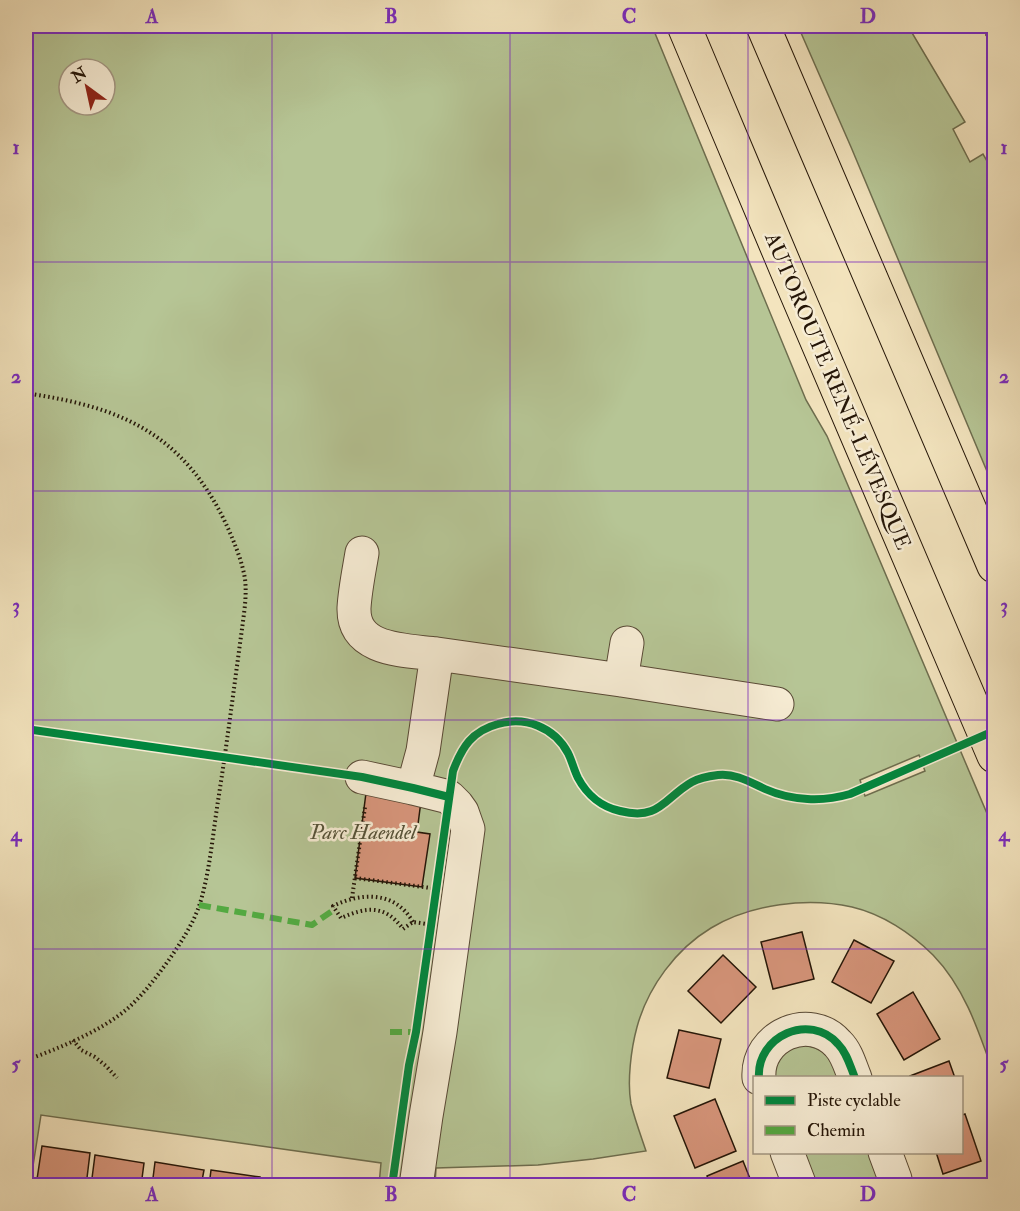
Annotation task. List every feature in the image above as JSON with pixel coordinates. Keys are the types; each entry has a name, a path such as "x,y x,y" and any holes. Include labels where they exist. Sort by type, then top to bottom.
{"highway":[{"name":"AUTOROUTE RENÉ-LÉVESQUE","path":"684,26 994,756"},
{"path":"763,26 994,566"}],"street":[{"path":"362,553 354,608 360,629 376,644 388,648 777,704"},
{"path":"621,680 627,643"},
{"path":"413,788 423,751 437,654"},
{"path":"365,778 449,797 462,812 468,829 417,1185"},
{"path":"759,1076 759,1062 765,1050 774,1040 798,1029 813,1030 827,1035 837,1043 845,1054 855,1076"},
{"path":"788,1154 800,1185"},
{"path":"886,1154 895,1185"}],"path":[{"path":"26,393 112,413 140,426 165,443 208,489 224,517 245,577 246,593 225,758 205,879 193,921 162,970 126,1010 73,1040 26,1060"},
{"path":"213,756 236,759"},
{"path":"352,898 365,778"},
{"path":"348,863 357,864"},
{"path":"355,878 436,889"},
{"path":"434,898 437,878"},
{"path":"413,922 403,928 393,916 382,911 367,910 341,918 333,906 352,898 373,896 398,905 408,913 413,922 430,929 432,916"},
{"path":"380,919 382,911"},
{"path":"73,1040 81,1050 95,1057 117,1078"}],"green space":[{"name":"Parc Haendel","path":"26,26 652,26 806,400 827,436 994,830 994,1075 977,1027 954,982 933,955 915,939 885,919 852,907 817,903 780,905 744,913 711,928 698,937 665,970 648,998 635,1036 629,1086 631,1104 646,1151 538,1165 436,1168 435,1185 379,1185 381,1163 41,1115 30,1185 26,1185","holes":["919,755 925,771 865,796 860,780"]},
{"path":"798,26 908,26 965,122 953,129 970,162 983,154 994,173 994,488 851,147"},
{"path":"797,1046 811,1046 822,1051 838,1076 774,1076 776,1065 782,1056"},
{"path":"803,1154 869,1154 881,1185 816,1185"}],"building":[{"path":"994,30 994,47 986,35"},
{"path":"366,793 421,801 417,832 430,834 422,887 355,878"},
{"path":"802,932 814,979 773,989 761,942"},
{"path":"854,940 894,961 871,1003 832,982"},
{"path":"723,955 756,987 721,1023 688,991"},
{"path":"913,992 940,1039 904,1060 877,1014"},
{"path":"679,1030 721,1039 709,1088 667,1078"},
{"path":"949,1061 954,1076 910,1076"},
{"path":"715,1099 736,1151 695,1168 674,1116"},
{"path":"965,1114 981,1161 943,1174 937,1154 963,1154 963,1115"},
{"path":"42,1146 90,1153 86,1186 36,1186"},
{"path":"95,1155 144,1163 141,1186 91,1186"},
{"path":"743,1161 753,1186 710,1186 707,1176"},
{"path":"155,1162 204,1170 201,1186 152,1186"},
{"path":"211,1170 260,1177 259,1186 209,1186"},
{"path":"956,1179 989,1186 954,1186"},
{"path":"266,1181 297,1186 265,1186"}],"marked path":[{"path":"199,905 312,925 335,909"},
{"path":"390,1032 416,1032"}],"cycle path":[{"path":"392,1186 453,771 464,747 481,731 508,722 528,723 547,730 555,736 568,753 578,778 590,795 607,807 633,813 653,810 692,782 718,775 736,777 775,793 797,798 840,797 994,731"},
{"path":"26,729 362,777 449,797"},
{"path":"759,1076 760,1063 766,1050 775,1040 787,1033 800,1030 813,1030 826,1035 838,1044 854,1076"}]}
